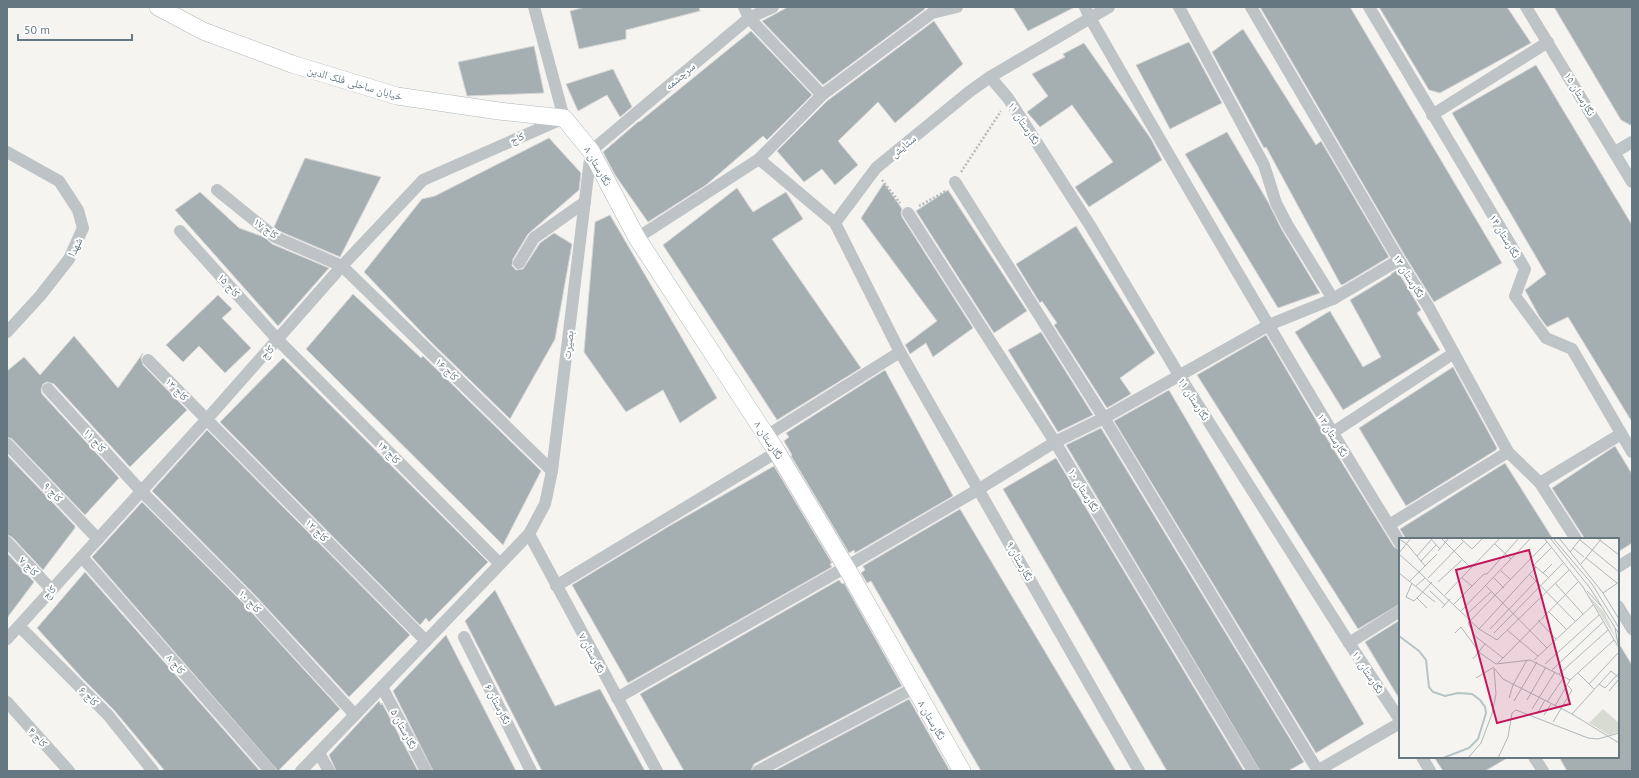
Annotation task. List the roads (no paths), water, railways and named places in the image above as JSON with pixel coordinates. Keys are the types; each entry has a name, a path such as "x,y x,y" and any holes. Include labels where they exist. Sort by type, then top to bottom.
{"street":[{"name":"خیابان ساحلی فلک الدین","path":"158,7 203,31 277,59 397,96 499,112 564,118"},
{"path":"534,7 564,118"},
{"name":"سرچشمه","path":"591,151 746,12 773,7"},
{"path":"637,238 759,159 822,95 932,14 957,7"},
{"name":"نگارستان ۱۲","path":"1085,7 1332,433 1399,541"},
{"name":"ستایش","path":"835,223 876,168 990,77 1109,7"},
{"path":"1179,7 1264,165 1276,203 1288,226 1333,299"},
{"name":"نگارستان ۱۳","path":"1251,7 1399,260 1428,306 1508,452 1540,483 1575,538"},
{"name":"نگارستان ۱۴","path":"1369,7 1525,269 1515,296 1546,338 1572,349 1632,452"},
{"name":"نگارستان ۱۵","path":"1526,7 1632,182"},
{"path":"746,12 822,95"},
{"path":"1432,115 1548,42"},
{"name":"نگارستان ۱۱","path":"990,77 1008,98 1091,227 1179,375 1399,719"},
{"name":"نگارستان ۸","path":"564,118 591,151 637,238 777,452 846,567 962,771"},
{"name":"کاج","path":"7,639 278,340 342,266 424,180 564,118"},
{"path":"1614,152 1632,142"},
{"name":"بصیرت","path":"301,771 529,534 545,504 552,471 591,151"},
{"name":"شهدا","path":"7,152 59,181 78,210 83,228 69,259 40,296 7,332"},
{"path":"759,159 835,223 900,352 766,436"},
{"path":"955,182 1104,418 1318,771 1399,722"},
{"name":"کاج ۱۷","path":"217,190 275,237 342,266"},
{"path":"519,263 534,238 585,202"},
{"name":"نگارستان ۱۰","path":"908,213 1055,442 1253,771"},
{"name":"کاج ۱۵","path":"180,231 278,340"},
{"path":"617,698 846,567 979,489 1055,442 1104,418 1269,325 1333,299 1399,260"},
{"name":"کاج ۱۶","path":"342,266 552,471"},
{"name":"کاج ۱۴","path":"278,340 500,564"},
{"name":"نگارستان ۹","path":"900,352 1138,771"},
{"path":"1332,433 1454,353"},
{"name":"کاج ۱۳","path":"148,360 207,419"},
{"name":"کاج ۱۱","path":"48,389 141,491"},
{"name":"کاج ۱۲","path":"207,419 426,641"},
{"path":"1540,483 1621,434"},
{"name":"کاج ۹","path":"7,444 98,539"},
{"path":"556,586 777,452"},
{"path":"1389,524 1508,452"},
{"name":"کاج ۱۰","path":"141,491 248,598 355,715"},
{"name":"نگارستان ۷","path":"529,534 657,771"},
{"name":"کاج ۷","path":"7,542 52,589"},
{"name":"کاج ۸","path":"82,557 270,771"},
{"path":"1619,566 1632,558"},
{"path":"1619,608 1632,629"},
{"path":"1349,643 1399,613"},
{"name":"کاج ۶","path":"19,626 108,715 153,771"},
{"name":"نگارستان ۶","path":"464,637 531,771"},
{"name":"نگارستان ۵","path":"382,687 426,771"},
{"path":"758,771 914,688"},
{"name":"کاج ۴","path":"7,702 69,771"},
{"path":"319,753 329,771"},
{"path":"1423,758 1430,771"},
{"path":"1535,758 1543,771"}]}
